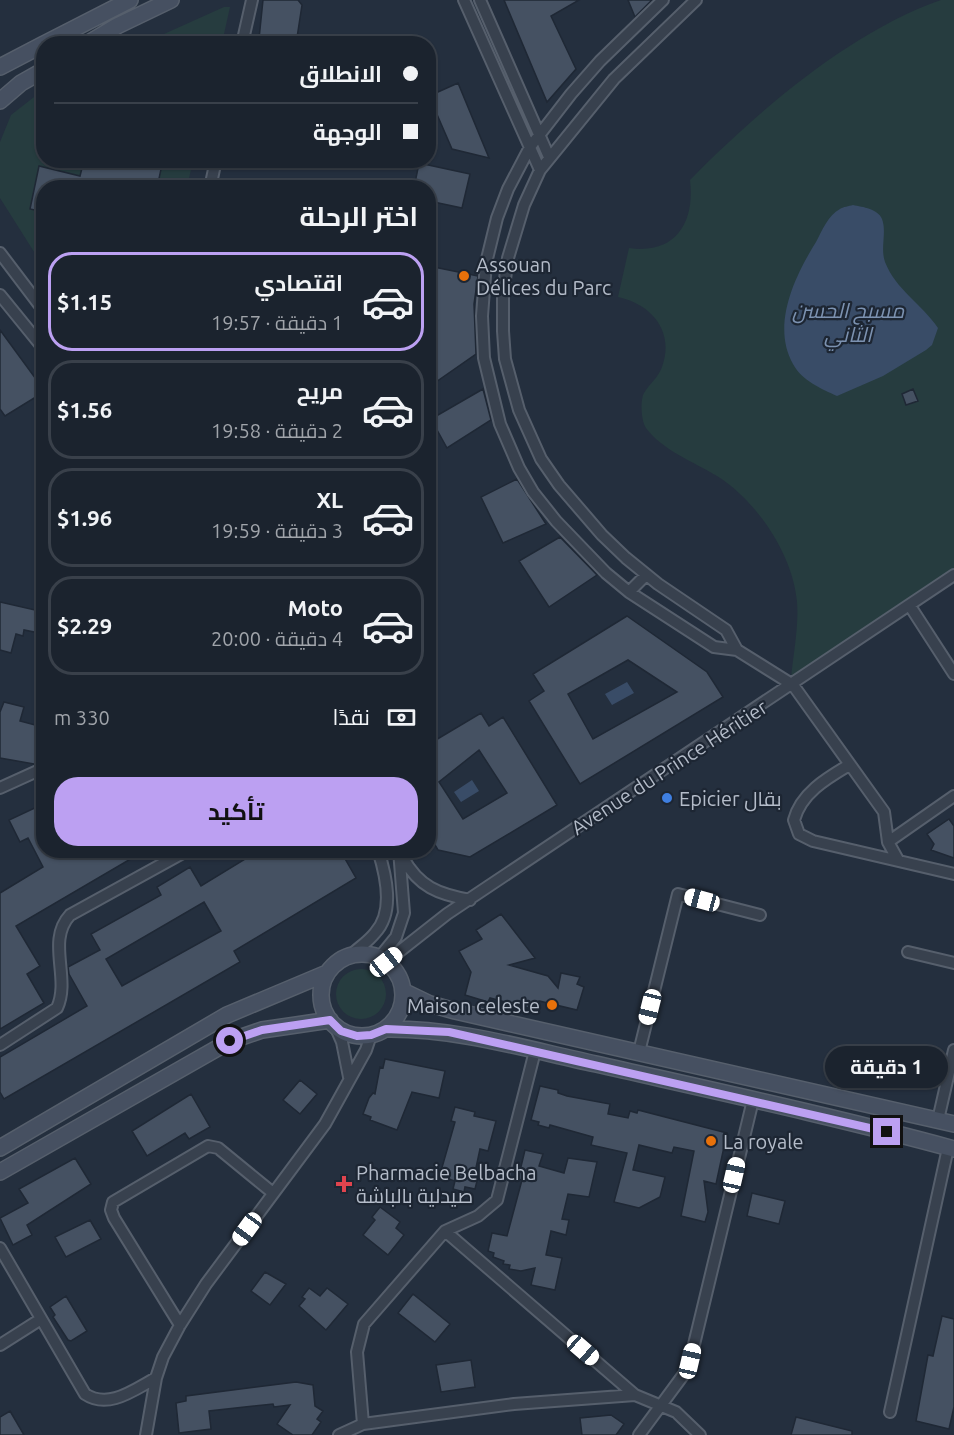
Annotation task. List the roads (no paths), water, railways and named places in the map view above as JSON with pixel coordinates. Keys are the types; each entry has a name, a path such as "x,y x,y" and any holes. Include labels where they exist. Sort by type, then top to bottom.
{"main road":[{"path":"59,36 129,0"},
{"path":"102,36 171,0"},
{"path":"0,67 36,48"},
{"path":"0,101 21,83 36,75"},
{"path":"378,1032 400,1010 403,991 399,976 383,960 362,954 337,962 327,973 321,987 321,999 332,1023 352,1035 378,1032 449,1032 753,1100 951,1148"},
{"path":"0,1148 227,1015 327,973"},
{"path":"403,991 430,1004 455,1011 954,1124"},
{"path":"3,1164 230,1041 262,1030 332,1023"}],"street":[{"path":"244,36 252,0"},
{"path":"464,0 540,170"},
{"path":"480,0 549,157"},
{"path":"663,0 600,61 530,147 504,199 486,262 482,316 488,380 503,433 533,492 580,547 629,592 714,647 737,650 793,685 884,812 888,842 897,860"},
{"path":"696,0 614,79 540,170 516,229 505,281 503,331 505,359 513,391 529,434 559,485 602,535 646,575 726,630 737,650"},
{"path":"0,253 36,300"},
{"path":"0,296 36,339"},
{"path":"629,592 646,575"},
{"name":"Avenue du Prince Héritier","path":"383,960 954,575"},
{"path":"910,606 954,674"},
{"path":"849,765 823,781 805,799 794,820 799,834 822,843 954,874"},
{"path":"0,788 36,772"},
{"path":"888,842 954,796"},
{"path":"0,1045 57,1008 63,985 59,937 64,922 70,915 173,858"},
{"path":"350,956 376,933 386,914 386,884 380,858"},
{"path":"383,960 396,938 404,913 400,858"},
{"path":"403,858 410,871 426,887 470,900"},
{"path":"639,1052 678,894 760,915"},
{"path":"908,952 954,963"},
{"path":"332,1023 342,1042 349,1077"},
{"path":"146,1435 156,1378 163,1357 180,1325 206,1284 325,1124 349,1077 378,1032"},
{"path":"938,1120 954,1050"},
{"path":"363,1424 357,1366 361,1332 377,1308 445,1231 478,1216 497,1200 535,1051"},
{"path":"639,1435 684,1374 690,1361 753,1100"},
{"path":"180,1325 114,1218 111,1210 113,1202 208,1146 218,1148 273,1193"},
{"path":"890,1412 951,1148"},
{"path":"445,1231 635,1395 661,1404 684,1417 700,1435"},
{"path":"0,1248 85,1394 93,1400 113,1400 156,1378"},
{"path":"0,1345 41,1319"},
{"path":"339,1435 363,1424 514,1404 635,1395"}],"water":[{"name":"مسبح الحسن الثاني","path":"853,205 870,209 880,216 884,229 884,257 890,272 902,289 938,328 932,345 926,350 883,376 837,396 813,384 793,364 784,333 785,317 788,301 800,270 826,224 836,212"},
{"path":"627,682 634,693 612,705 605,694"},
{"path":"472,780 479,791 461,802 454,792"}],"place":[{"name":"Assouan Délices du Parc","path":"464,276"},
{"name":"Epicier بقال","path":"667,798"},
{"name":"Maison celeste","path":"552,1005"},
{"name":"La royale","path":"711,1141"},
{"name":"Pharmacie Belbacha صيدلية بالباشة","path":"344,1184"}]}
